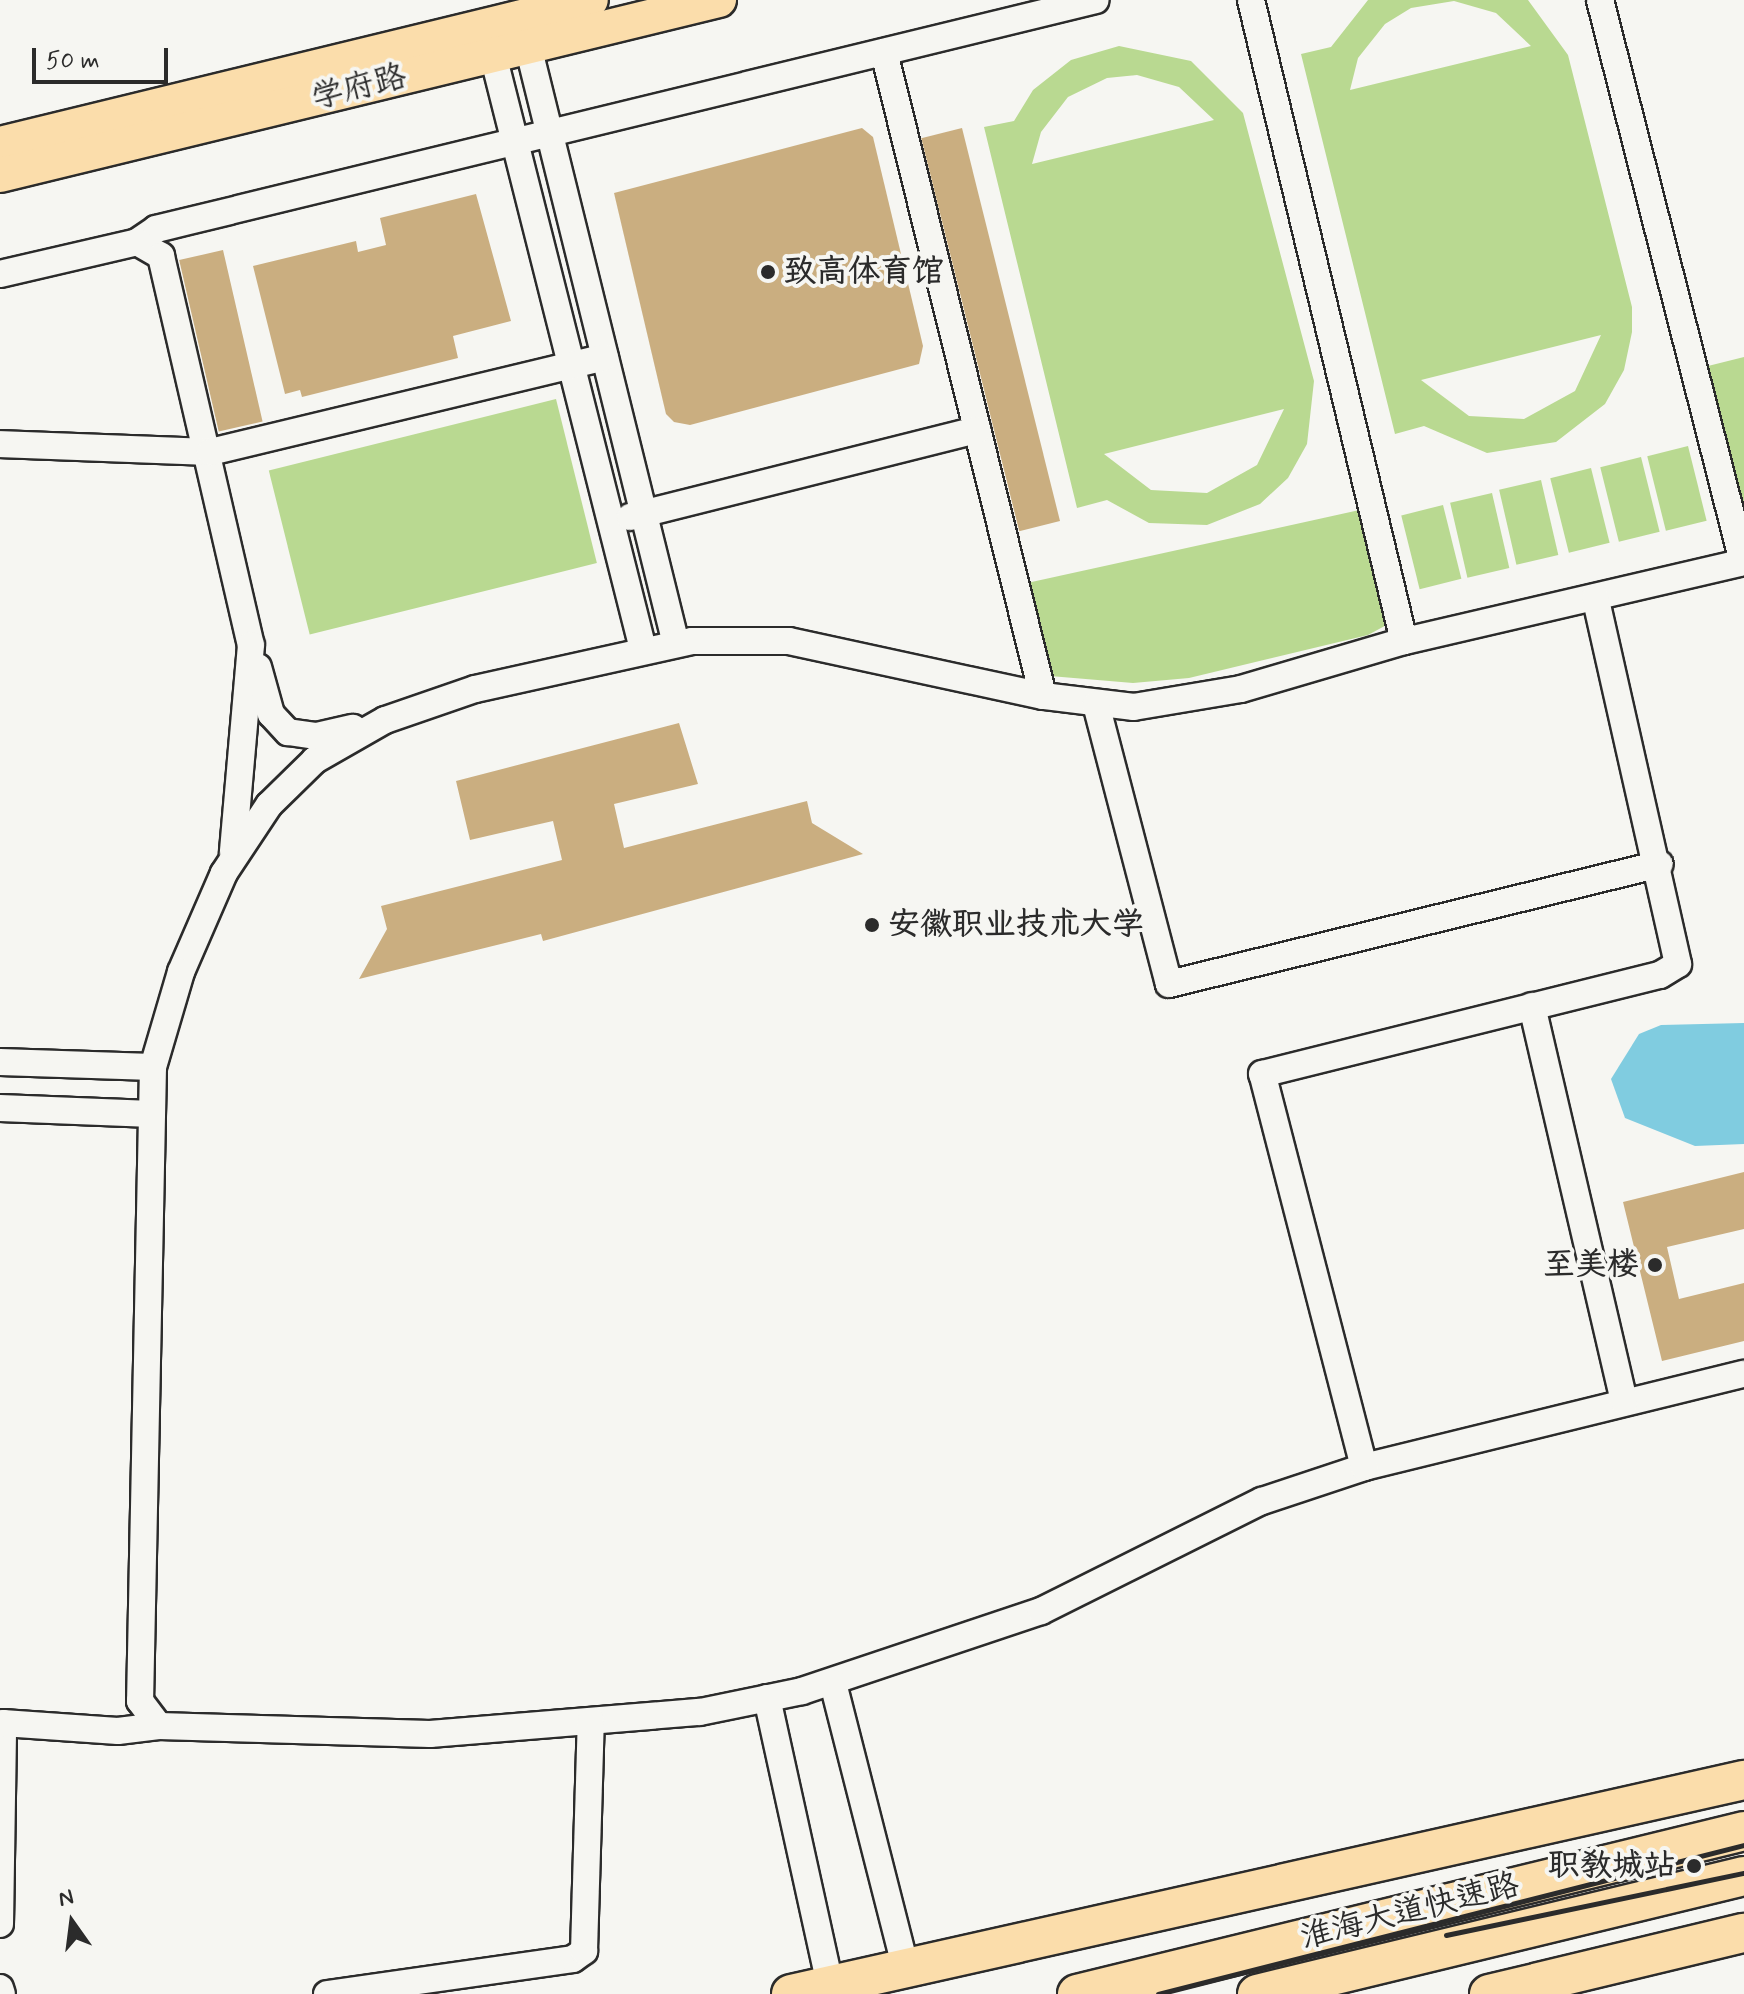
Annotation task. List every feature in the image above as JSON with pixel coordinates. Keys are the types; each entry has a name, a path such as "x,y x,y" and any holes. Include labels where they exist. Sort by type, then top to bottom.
{"highway":[{"path":"791,1994 830,1984 898,1980 1744,1780"},
{"name":"淮海大道快速路","path":"1077,1994 1744,1831"},
{"name":"淮海大道快速路","path":"1257,1994 1744,1876"},
{"path":"1489,1994 1744,1933"}],"main road":[{"name":"学府路","path":"0,144 591,0"},
{"name":"学府路","path":"0,175 719,0"}],"lane":[{"path":"0,274 137,242 156,229 1096,0"},
{"path":"1251,0 1404,641"},
{"path":"137,242 154,249 166,271 210,452 251,645 271,714 288,732 317,736 385,720 475,689 676,644 801,642 1043,696 1096,704 1178,703 1404,641 1743,562 1600,0"},
{"path":"528,46 676,644"},
{"path":"884,52 1043,696"},
{"path":"493,55 643,649"},
{"path":"0,444 210,452 605,357"},
{"path":"611,522 977,430"},
{"path":"1364,1467 1262,1074 1660,975 1678,964 1660,864 1595,597"},
{"path":"231,863 251,645"},
{"path":"1096,704 1169,984 1660,864"},
{"path":"159,1726 146,1716 139,1692 153,1067 181,972 231,863 295,775 385,720"},
{"path":"1532,1006 1624,1402"},
{"path":"0,1062 153,1067"},
{"path":"0,1108 152,1114"},
{"path":"0,1924 3,1723 118,1731 159,1726 415,1734 591,1721 767,1698 833,1683 979,1637 1262,1501 1364,1467 1744,1374"},
{"path":"833,1683 898,1980"},
{"path":"767,1698 830,1984"},
{"path":"327,1994 573,1959 584,1951 591,1721"},
{"path":"0,1988 2,1994"}],"green space":[{"path":"1368,0 1528,0 1568,55 1632,307 1632,332 1624,370 1605,404 1556,442 1487,453 1424,426 1395,434 1301,54 1331,47","holes":["1454,1 1496,13 1531,46 1350,90 1358,58 1385,24 1411,8","1601,335 1575,391 1524,419 1469,416 1421,380"]},
{"path":"1119,46 1191,61 1243,113 1314,381 1307,444 1288,478 1260,504 1207,525 1149,523 1107,500 1077,508 984,127 1014,121 1033,90 1071,60","holes":["1137,75 1179,87 1214,120 1032,164 1041,132 1068,97 1107,78","1284,409 1257,465 1207,493 1151,490 1104,454"]},
{"path":"1744,357 1744,512 1708,366"},
{"path":"556,399 597,563 310,635 269,471"},
{"path":"1688,446 1707,521 1666,531 1647,456"},
{"path":"1641,457 1660,532 1619,542 1600,467"},
{"path":"1591,468 1610,543 1569,553 1550,478"},
{"path":"1541,480 1558,555 1516,565 1499,490"},
{"path":"1492,493 1509,568 1467,578 1450,503"},
{"path":"1443,505 1461,579 1420,589 1401,515"},
{"path":"1364,509 1392,622 1368,635 1189,678 1133,683 1050,676 1027,583"}],"water":[{"path":"1744,1023 1744,1144 1695,1146 1625,1118 1611,1079 1639,1034 1661,1025"}],"building":[{"name":"致高体育馆","path":"862,128 873,137 923,346 919,364 690,425 674,422 666,414 614,193"},
{"path":"962,128 1060,521 1019,531 921,138"},
{"path":"476,194 511,321 453,336 458,358 302,397 300,390 285,394 253,266 356,241 358,252 386,245 380,218"},
{"path":"223,250 263,421 219,432 179,260"},
{"path":"679,723 698,784 614,804 624,848 807,801 812,823 863,854 543,941 541,934 359,979 387,929 381,906 562,860 553,821 470,840 456,781"},
{"name":"至美楼","path":"1744,1172 1744,1229 1667,1247 1679,1299 1744,1283 1744,1341 1662,1361 1623,1202"}],"railway":[{"path":"1158,1994 1744,1845"},
{"path":"1446,1935 1744,1873"}],"place":[{"name":"致高体育馆","path":"768,272"},
{"name":"安徽职业技术大学","path":"872,925"},
{"name":"至美楼","path":"1655,1265"},
{"name":"职教城站","path":"1694,1866"}]}
